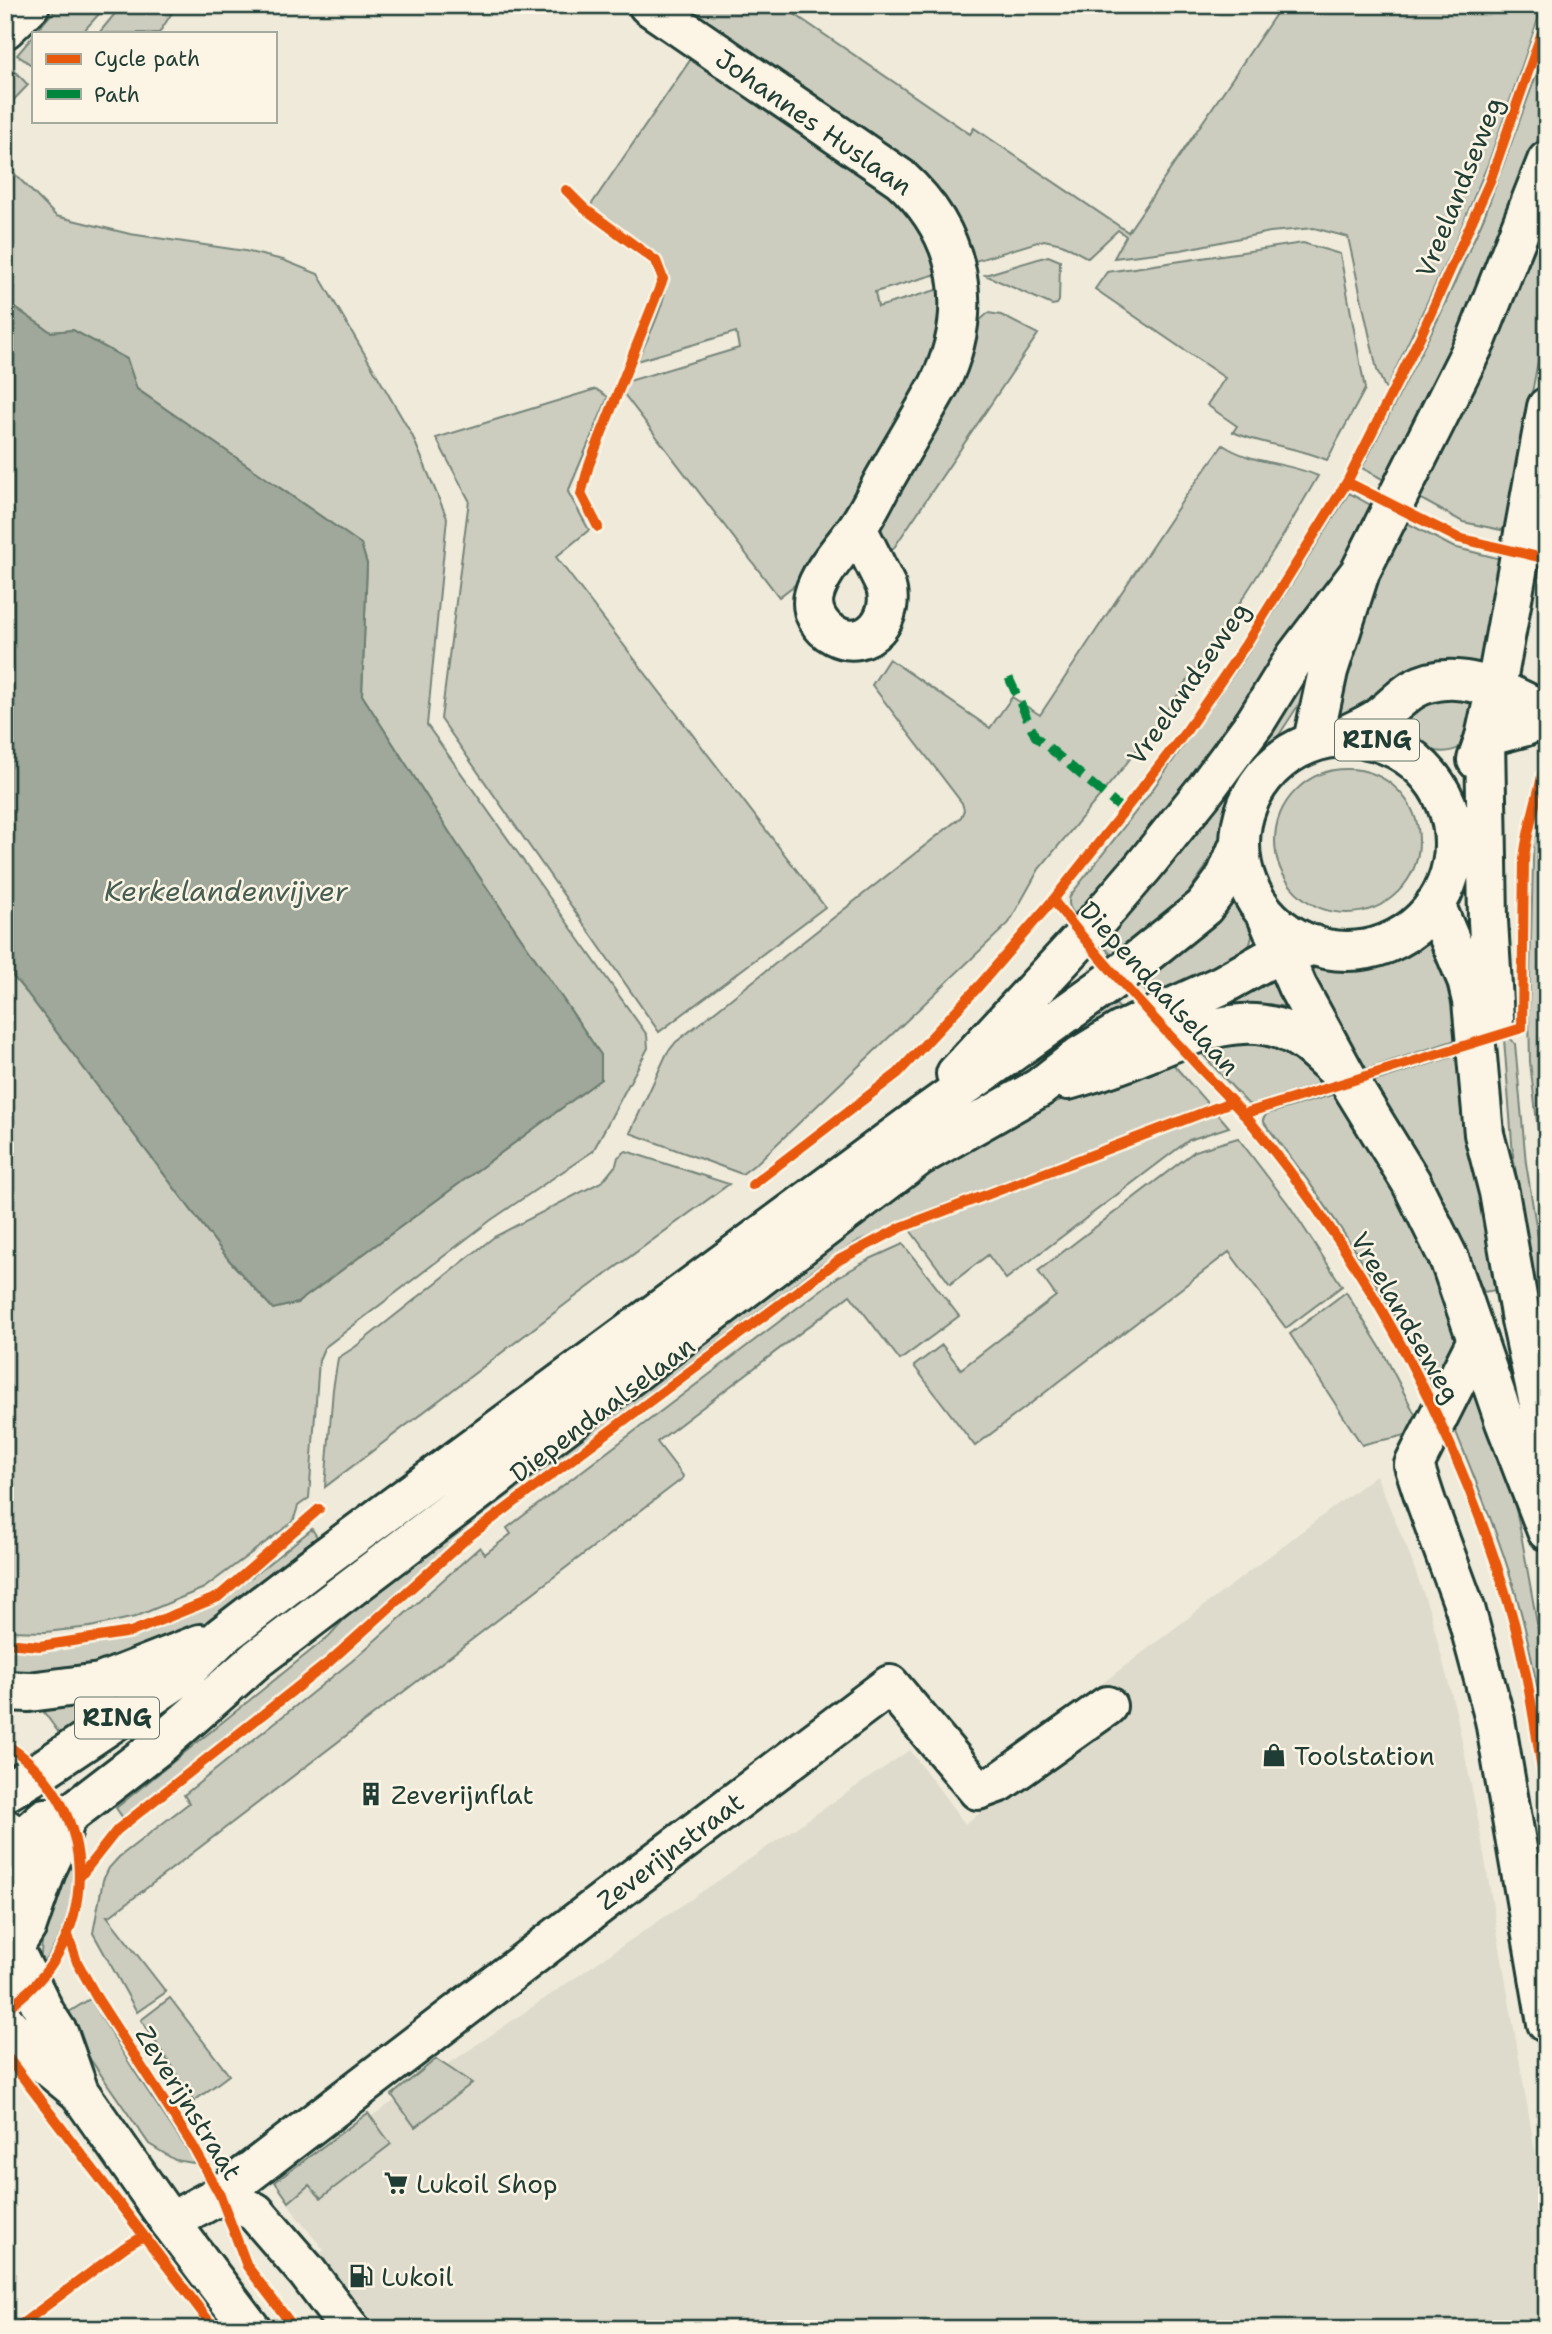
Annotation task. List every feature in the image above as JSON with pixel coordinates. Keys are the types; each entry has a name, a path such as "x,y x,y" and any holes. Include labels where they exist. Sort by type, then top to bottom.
{"main road":[{"path":"5,29 30,5"},
{"name":"Johannes Huslaan","path":"648,5 900,178 927,206 951,250 960,294 958,329 953,352 939,385 857,528"},
{"path":"1329,738 1328,671 1360,572 1476,341 1547,161"},
{"path":"1453,824 1485,737 1547,407"},
{"path":"920,1118 970,1058 1082,938 1153,855 1212,780 1255,721 1296,656 1360,572"},
{"name":"Vreelandseweg","path":"1547,715 1496,687 1459,680 1423,684 1377,719 1289,752 1268,770 1251,792 1242,818 1239,845 1243,873 1252,896 1299,950 1297,986 1349,1081 1411,1182 1450,1261 1505,1422 1547,1531"},
{"path":"1485,737 1523,727 1547,715"},
{"path":"1485,737 1489,921 1503,1131 1499,1192"},
{"name":"RING","path":"1299,950 1359,951 1387,944 1412,930 1426,918 1447,883 1454,854 1453,824 1443,796 1426,771 1403,751 1375,739 1329,738"},
{"name":"Diependaalselaan","path":"5,1792 179,1678 222,1636 451,1464 920,1118 1117,977 1204,907 1225,878 1239,845"},
{"path":"1435,904 1467,979 1472,1001 1484,1134 1499,1192 1521,1320 1547,1441"},
{"name":"Diependaalselaan","path":"21,1850 29,1833 45,1818 66,1817 158,1746 257,1659 918,1157 1039,1088 1080,1056 1121,1031 1299,950"},
{"name":"RING","path":"1039,1088 1103,1070 1202,1032 1237,1024 1258,1024 1282,1029 1305,1040 1349,1081"},
{"name":"Vreelandseweg","path":"1477,1340 1414,1465 1465,1608 1495,1720 1547,2023"},
{"path":"5,1691 29,1692 100,1683 222,1636"},
{"name":"Zeverijnstraat","path":"170,2222 220,2195 890,1685 978,1790 1000,1782 1107,1706"},
{"path":"5,1906 21,1850"},
{"name":"RING","path":"8,1943 27,1926 21,1850"},
{"path":"8,1943 59,2035 79,2092"},
{"path":"5,2022 33,2054 79,2092 170,2222 251,2329"},
{"name":"Zeverijnstraat","path":"220,2195 255,2212 307,2272 350,2329"}],"shaded area":[{"path":"59,5 107,5 83,32 36,32"},
{"path":"122,5 177,5 160,32 100,32"},
{"path":"678,5 781,5 970,134 974,128 1128,232 1282,5 1543,5 1488,164 1453,247 1386,390 1377,370 1348,237 1314,228 1270,232 1181,250 1114,258 1126,236 1118,230 1088,258 1062,244 1044,240 972,262"},
{"path":"32,37 32,65 17,55"},
{"path":"1547,46 1547,114 1522,183 1470,311 1388,482 1362,468 1441,313 1484,217"},
{"path":"693,56 883,184 920,223 940,273 875,292 878,307 943,288 943,305 927,373 832,537 805,577 779,597 624,394 629,381 739,348 736,332 637,361 663,301 666,268 644,245 589,208"},
{"path":"8,64 28,85 5,109 5,66"},
{"path":"5,164 56,216 130,234 245,251 283,260 318,274 412,435 447,518 427,725 647,1035 648,1048 593,1151 491,1220 324,1348 319,1360 309,1498 298,1506 293,1522 204,1588 135,1617 90,1627 46,1632 5,1631 5,967 229,1260 273,1309 297,1303 601,1079 601,1055 455,841 362,695 367,564 361,544 137,389 126,359 73,330 51,332 5,301"},
{"path":"1547,220 1547,313 1506,531 1463,522 1419,498 1494,347"},
{"path":"1303,243 1340,254 1365,389 1327,460 1233,432 1237,426 1207,405 1225,378 1095,289 1107,272"},
{"path":"1048,256 1060,261 1057,304 1052,305 985,275"},
{"path":"988,313 1001,315 1038,334 889,555 881,532 883,517 966,373 977,323"},
{"path":"596,389 608,397 568,492 589,530 556,557 825,907 659,1032 441,719 469,500 436,438"},
{"path":"1223,445 1246,456 1318,476 1284,534 1175,699 1123,768 1039,869 1009,923 758,1162 742,1174 630,1133 667,1053 676,1042 961,817 964,810 962,803 872,685 889,659 990,728 1012,697 1040,715 1185,497"},
{"path":"1349,493 1374,507 1311,616 1083,922 1070,908 1070,896 1148,796 1245,658"},
{"path":"1405,522 1453,547 1501,559 1482,667 1444,660 1427,663 1342,718 1334,718 1346,641"},
{"path":"1312,653 1305,695 1279,735 1240,778 1232,795 1220,839 1205,868 1186,896 1163,922 1118,962 1095,937"},
{"path":"1477,697 1465,745 1455,750 1431,750 1401,730 1400,723 1427,703"},
{"path":"1347,769 1374,775 1398,790 1413,814 1419,841 1413,868 1398,892 1374,907 1347,913 1320,907 1296,892 1281,868 1275,841 1281,814 1296,790 1320,775"},
{"path":"1534,824 1547,826 1547,1209 1530,1062"},
{"path":"1237,900 1252,927 1251,940 1244,956 1157,1004 1133,977"},
{"path":"1429,934 1468,1036 1363,1070 1307,969 1318,962 1354,965 1377,960 1409,947"},
{"path":"1271,972 1289,1007 1251,1004 1181,1028"},
{"path":"1108,997 1128,1016 1088,1034 982,1101 971,1101"},
{"path":"1504,1039 1511,1039 1515,1044 1526,1163 1547,1294 1547,1366 1513,1155"},
{"path":"1272,1040 1327,1081 1248,1104 1194,1045"},
{"path":"1468,1052 1477,1148 1496,1290 1484,1292 1425,1173 1372,1082"},
{"path":"1166,1056 1208,1104 944,1204 855,1243 819,1266 462,1535 339,1646 123,1818 116,1808 329,1636 397,1561 844,1226 963,1151 1056,1102"},
{"path":"1335,1094 1378,1162 1428,1256 1456,1332 1454,1348 1434,1387 1356,1251 1263,1119 1267,1114"},
{"path":"1216,1112 1229,1127 1189,1140 1006,1279 988,1255 950,1284 910,1230"},
{"path":"1238,1138 1289,1205 1342,1286 1286,1328 1229,1252 975,1446 914,1366 942,1345 961,1369 1056,1296 1038,1271 1195,1151"},
{"path":"626,1151 729,1184 325,1487 338,1358 494,1237 603,1181 616,1165 618,1157"},
{"path":"903,1244 959,1316 900,1360 850,1295 657,1442 683,1476 682,1479 107,1916 166,1992 137,2012 93,1933 103,1880 119,1857 189,1803 184,1795 352,1661 480,1547 485,1554 511,1534 507,1528 838,1277"},
{"path":"1346,1292 1383,1352 1421,1426 1415,1431 1362,1445 1290,1334"},
{"path":"1470,1378 1508,1476 1519,1523 1547,1679 1547,1741 1530,1650 1516,1595 1491,1520 1452,1422"},
{"path":"1376,1475 1430,1612 1456,1712 1477,1814 1547,2221 1547,2329 361,2329 314,2259 324,2250 297,2217 275,2182 910,1750 965,1824 1082,1738 1062,1714"},
{"path":"312,1529 317,1537 263,1582 221,1613 181,1635 142,1652 89,1667 5,1675 5,1649 26,1651 111,1640 175,1620 224,1599"},
{"path":"184,1662 64,1740 36,1701"},
{"path":"70,1855 72,1885 68,1914 57,1942 40,1967 42,1940"},
{"path":"170,1998 229,2075 194,2101 141,2020"},
{"path":"90,1999 194,2163 175,2160 149,2144 61,2017"},
{"path":"436,2059 472,2083 415,2127 392,2095"},
{"path":"368,2113 391,2144 321,2198 309,2185 289,2202 275,2182"}],"water":[{"name":"Kerkelandenvijver","path":"5,301 51,332 73,330 127,359 137,389 361,544 367,564 362,695 455,841 601,1055 601,1079 297,1303 273,1309 229,1260 5,967"}],"marked path":[{"path":"1009,678 1035,736 1124,811"}],"cycle path":[{"path":"752,1185 898,1073 978,987 1053,900 1124,811 1187,730 1246,644 1347,482 1421,335 1490,181 1547,18"},
{"path":"566,190 585,209 656,261 663,279 589,465 581,494 598,527"},
{"path":"1347,482 1458,538 1547,559"},
{"path":"1243,1114 1522,1028 1524,859 1547,753"},
{"path":"1053,900 1136,998 1245,1116 1296,1179 1336,1236 1407,1355 1466,1481 1511,1612 1527,1682 1547,1799"},
{"path":"79,1878 117,1830 329,1662 468,1537 839,1260 902,1227 1231,1102"},
{"path":"5,1643 40,1646 131,1632 218,1597 319,1509"},
{"path":"5,1744 38,1771 61,1803 75,1839 79,1876 74,1914 60,1950 37,1982 5,2009"},
{"path":"68,1935 77,1962 97,1998 193,2146 220,2195 247,2266 295,2329"},
{"path":"5,2054 215,2329"},
{"path":"15,2329 142,2237"}],"place":[{"name":"Toolstation","path":"1274,1755"},
{"name":"Zeverijnflat","path":"371,1794"},
{"name":"Lukoil Shop","path":"396,2183"},
{"name":"Lukoil","path":"361,2276"}]}
